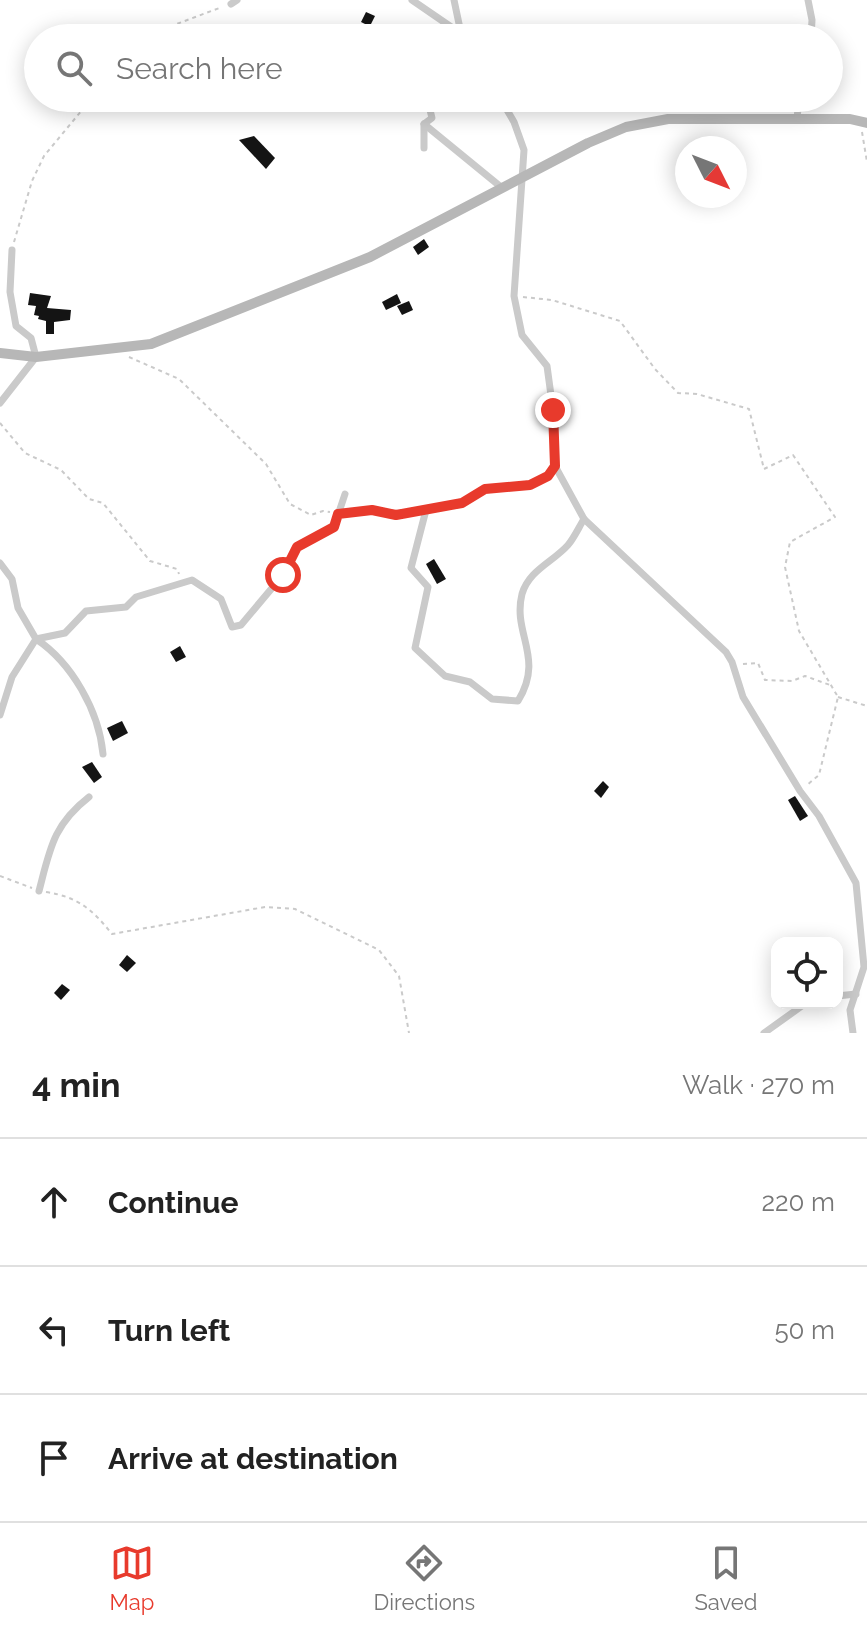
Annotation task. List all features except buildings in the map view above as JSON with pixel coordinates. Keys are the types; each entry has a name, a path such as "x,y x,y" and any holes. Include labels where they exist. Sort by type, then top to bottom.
{"street":[{"path":"412,0 445,24"},
{"path":"454,0 457,24"},
{"path":"808,0 812,24"},
{"path":"424,124 432,118 430,112"},
{"path":"508,112 524,150 514,296 522,335 547,366 553,410 555,466 584,519 726,652 743,697 800,791 819,816 856,883 864,967 850,1010 853,1033"},
{"path":"797,119 798,112"},
{"path":"0,353 36,357 151,344 370,257 520,177 626,127 668,119 850,119 865,122"},
{"path":"424,124 424,148"},
{"path":"424,124 501,187"},
{"path":"12,250 10,292 16,326 31,338 36,357"},
{"path":"0,403 36,357"},
{"path":"555,466 548,476 530,485 485,489 462,503 426,510 411,568 428,587 415,648 445,676 470,682 492,699 518,701 527,687 530,653 521,624 523,591 536,571 568,545 584,519"},
{"path":"0,715 12,677 36,639 65,633 86,611 126,607 136,597 192,580 221,599 232,627 241,625 283,575 297,547 334,527 345,494"},
{"path":"0,563 12,579 18,608 36,639 53,650 80,688 102,743 103,754"},
{"path":"39,891 47,855 59,826 71,811 89,797"},
{"path":"843,995 856,994"},
{"path":"764,1033 798,1009"}],"path":[{"path":"176,24 234,2"},
{"path":"12,250 32,181 44,156 80,112"},
{"path":"865,122 862,133 867,162"},
{"path":"514,296 552,300 620,321 655,369 678,393 697,394 749,409 764,469 793,455 835,517 790,542 785,567 799,631 838,697 867,706"},
{"path":"109,349 179,379 266,464 290,504 311,515 323,511 338,514 372,510 396,515 426,510"},
{"path":"0,423 25,453 61,470 89,499 103,503 150,561 177,569 183,582"},
{"path":"732,662 747,665 758,663 765,680 792,681 805,676 831,685"},
{"path":"800,791 819,775 838,697"},
{"path":"0,876 39,891 62,894 93,909 112,934 265,907 295,909 379,950 399,976 409,1033"}],"route":[{"path":"283,575 297,547 334,527 338,514 372,510 396,515 426,510 462,503 485,489 530,485 548,476 555,466 553,410"}]}
